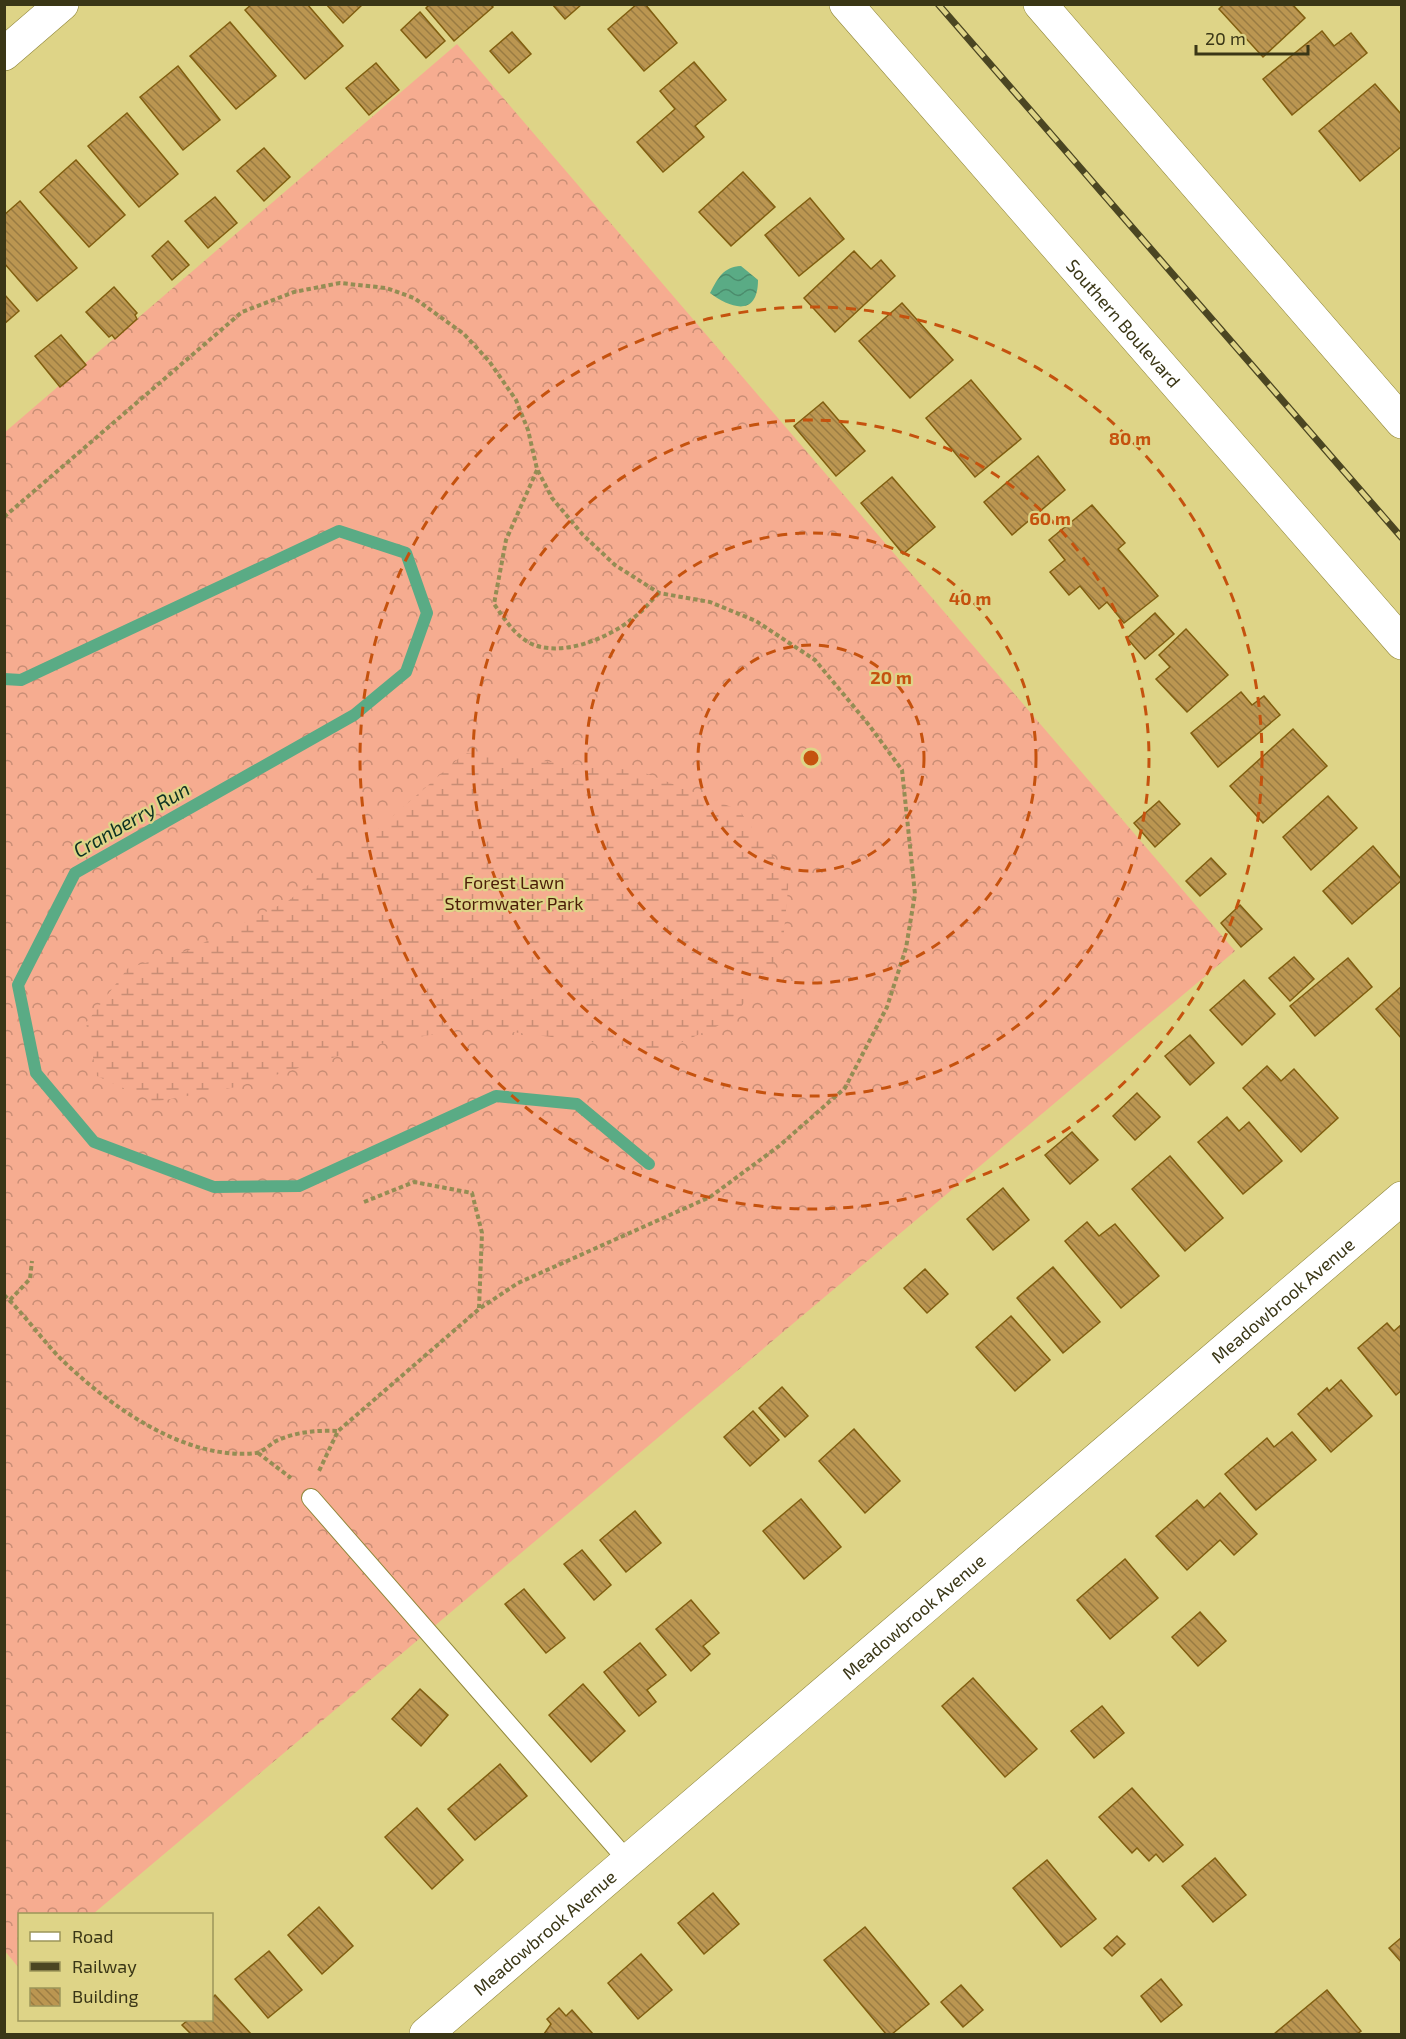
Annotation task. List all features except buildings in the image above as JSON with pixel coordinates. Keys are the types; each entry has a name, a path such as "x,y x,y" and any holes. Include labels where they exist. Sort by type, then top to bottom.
{"street":[{"path":"4,54 62,4"},
{"name":"Southern Boulevard","path":"846,4 1401,643"},
{"path":"1040,4 1401,422"},
{"name":"Meadowbrook Avenue","path":"426,2034 1401,1198"}],"lane":[{"path":"311,1498 628,1861"}],"path":[{"path":"4,517 242,312 294,292 340,283 386,288 414,298 464,334 489,361 516,400 528,430 537,469 552,498 583,535 615,564 659,593 710,602 756,621 815,660 902,770 915,894 906,948 887,1007 845,1088 780,1146 710,1197 518,1283 479,1309 338,1431 317,1430 298,1434 276,1441 258,1453 222,1451 176,1440 127,1413 59,1356 4,1295"},
{"path":"537,469 506,540 498,577 495,604 512,629 528,642 548,649 592,642 631,620 659,593"},
{"path":"364,1202 414,1182 472,1193 482,1233 479,1309"},
{"path":"10,1300 30,1279 32,1261"}],"green space":[{"name":"Forest Lawn Stormwater Park","path":"457,44 1235,951 94,1913 18,1913 18,1967 4,1950 4,433"},
{"path":"465,753 640,771 739,810 789,878 782,953 731,1020 662,1051 473,1027 375,1045 236,1087 154,1102 97,1076 86,1023 128,968 189,950 288,901 378,829"}],"water":[{"path":"741,266 758,280 757,292 748,305 726,303 710,293 725,271"}],"waterway":[{"name":"Cranberry Run","path":"4,679 21,680 339,531 406,553 427,613 406,672 354,715 75,873 18,985 36,1073 94,1142 214,1187 299,1186 496,1096 577,1104 649,1164"}],"railway":[{"path":"938,4 1402,538"}]}
